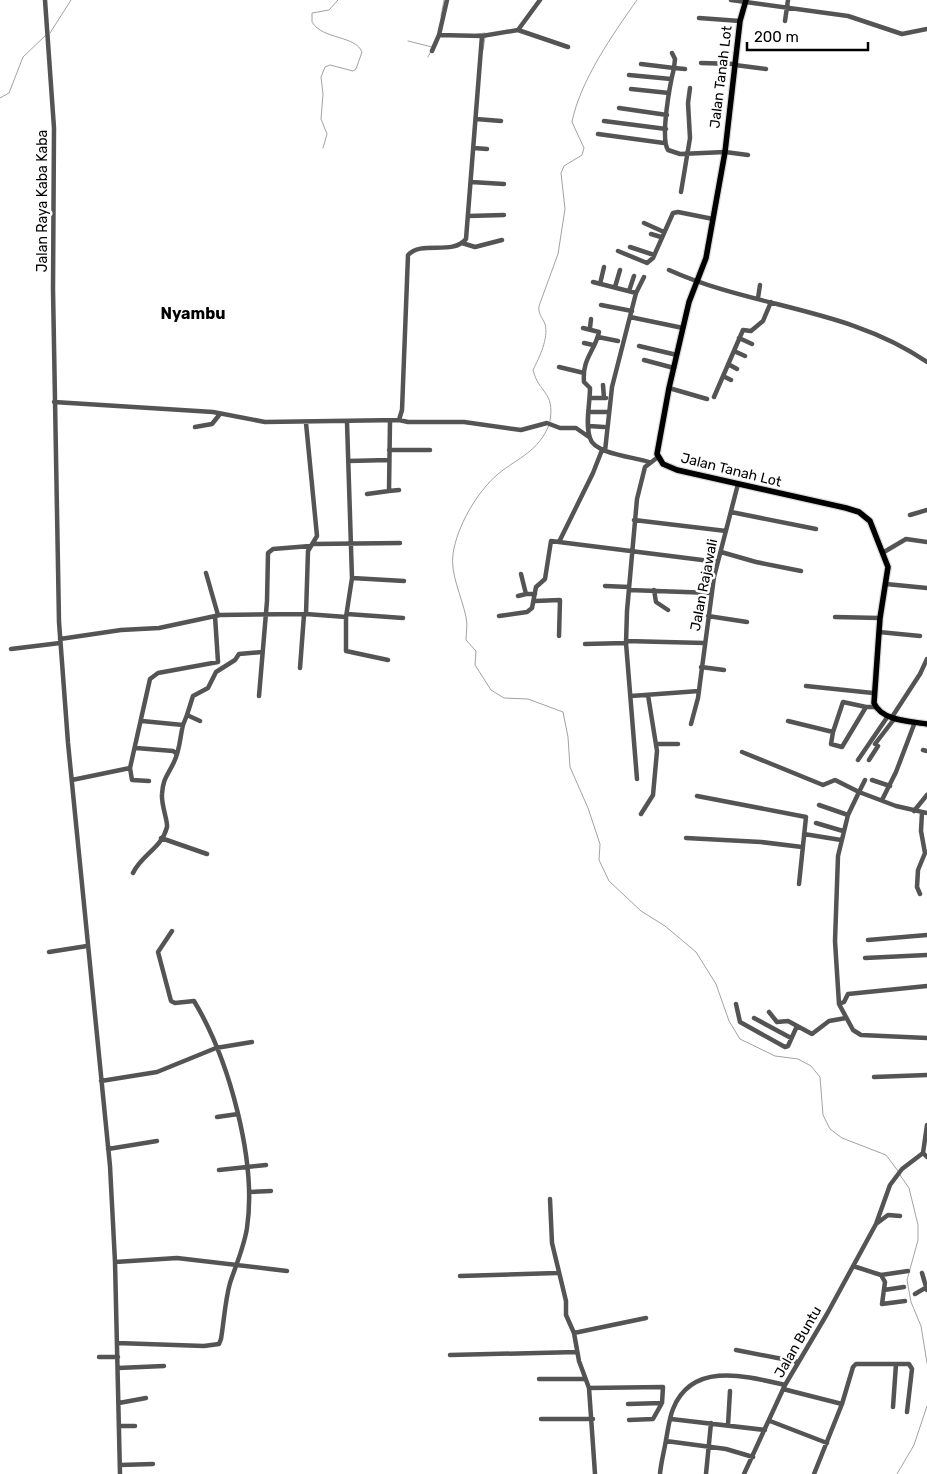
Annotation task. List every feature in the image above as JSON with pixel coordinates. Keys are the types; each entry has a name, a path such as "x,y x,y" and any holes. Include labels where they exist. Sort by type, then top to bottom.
{"main road":[{"name":"Jalan Tanah Lot","path":"746,1 740,21 725,152 704,265 696,282 683,328 656,448 658,457 669,467 859,512 872,525 884,552 888,567 880,618 874,692 876,707"},
{"path":"876,707 892,717 927,724"}],"street":[{"name":"Jalan Raya Kaba Kaba","path":"45,0 55,147 54,402 60,641 87,946 108,1149 115,1262 120,1474"},
{"path":"432,51 440,34 447,0"},
{"path":"518,30 540,0"},
{"path":"731,0 786,6 848,16 902,34 927,29"},
{"path":"785,21 788,0"},
{"path":"699,18 740,21"},
{"path":"440,34 484,35 518,30 568,46"},
{"path":"399,420 402,410 408,255 415,250 455,246 462,243 467,235 484,35"},
{"path":"672,54 675,59 668,93 664,143 670,151 680,154 688,152 725,152 748,155"},
{"path":"702,63 735,64 766,69"},
{"path":"641,64 685,69"},
{"path":"629,75 671,79"},
{"path":"681,192 688,152 690,88"},
{"path":"631,89 668,93"},
{"path":"619,108 667,114"},
{"path":"476,119 501,121"},
{"path":"604,121 666,129"},
{"path":"598,134 664,143"},
{"path":"474,148 487,149"},
{"path":"471,182 504,184"},
{"path":"618,251 647,263 654,255 669,217 675,212 713,219"},
{"path":"468,216 504,215"},
{"path":"644,224 664,232"},
{"path":"651,234 661,237"},
{"path":"462,243 475,247 502,240"},
{"path":"630,247 654,255"},
{"path":"600,284 604,267"},
{"path":"615,287 620,270"},
{"path":"669,270 696,282 852,324 894,341 927,362"},
{"path":"629,291 634,276"},
{"path":"559,542 604,450 610,427 611,392 636,292 644,277"},
{"path":"593,282 636,292"},
{"path":"758,298 760,285"},
{"path":"714,397 743,330 752,331 762,322 771,302"},
{"path":"601,305 632,311"},
{"path":"630,317 683,328"},
{"path":"590,328 591,319"},
{"path":"583,328 598,330 598,337 588,356 584,373 584,382 590,388 589,437"},
{"path":"598,337 618,341"},
{"path":"739,338 752,344"},
{"path":"584,343 593,345"},
{"path":"639,346 677,356"},
{"path":"734,350 745,356"},
{"path":"644,360 674,368"},
{"path":"728,364 737,369"},
{"path":"559,367 584,373"},
{"path":"723,376 731,380"},
{"path":"590,398 605,398 603,385"},
{"path":"669,388 707,399"},
{"path":"54,402 220,414 257,421 306,423 399,420 408,422 464,422 522,430 547,422 560,428 576,428 589,437 593,444 604,450 649,462"},
{"path":"590,412 607,412"},
{"path":"195,427 212,424 220,414"},
{"path":"389,491 390,421"},
{"path":"347,422 352,578 347,616 346,651 388,660"},
{"path":"300,668 308,551 316,536 306,423"},
{"path":"589,426 604,427"},
{"path":"389,450 430,450"},
{"path":"636,779 626,642 629,589 634,520 640,483 649,462 658,457"},
{"path":"348,462 389,460"},
{"name":"Jalan Rajawali","path":"691,724 718,562 738,484"},
{"path":"368,494 399,490"},
{"path":"910,515 927,510"},
{"path":"731,512 816,529"},
{"path":"634,520 726,530"},
{"path":"884,552 906,539 927,542"},
{"path":"499,616 527,612 532,608 538,584 545,579 551,541 718,562"},
{"path":"259,696 266,614 268,551 311,545 400,543"},
{"path":"721,552 756,562 801,570"},
{"path":"149,781 132,780 130,768 142,721 147,687 152,676 218,661 217,615 206,573"},
{"path":"521,574 526,594"},
{"path":"352,578 404,581"},
{"path":"886,584 927,588"},
{"path":"605,586 712,593"},
{"path":"654,590 656,602 668,610"},
{"path":"518,596 535,594"},
{"path":"535,601 560,600 559,636"},
{"path":"11,649 121,630 159,628 217,615 305,614 403,618"},
{"path":"708,616 747,622"},
{"path":"835,616 880,618"},
{"path":"879,632 920,636"},
{"path":"585,644 704,642"},
{"path":"133,873 138,863 154,850 168,825 162,810 164,781 177,754 183,724 193,696 208,688 216,672 235,660 239,654 262,652"},
{"path":"869,760 878,746 875,744 920,674 927,659"},
{"path":"701,667 724,670"},
{"path":"806,686 874,692"},
{"path":"631,696 698,691"},
{"path":"641,814 653,795 657,744 648,695"},
{"path":"866,707 842,748 831,743 844,702 866,707 876,707"},
{"path":"187,715 200,721"},
{"path":"858,760 892,717"},
{"path":"142,721 183,724"},
{"path":"788,721 833,732"},
{"path":"882,800 890,786 915,722"},
{"path":"657,744 678,744"},
{"path":"136,748 173,751 177,754"},
{"path":"742,752 822,784 835,780 859,792 914,811 925,812 922,831 926,853 917,874 917,887 920,894"},
{"path":"72,780 130,768"},
{"path":"866,780 848,815 841,840 835,902 839,1004 853,1030 866,1036 927,1038"},
{"path":"872,780 890,786"},
{"path":"914,811 927,795"},
{"path":"698,796 805,816 807,819 802,847 799,884"},
{"path":"819,805 848,815"},
{"path":"816,823 844,831"},
{"path":"804,834 841,840"},
{"path":"161,838 206,854"},
{"path":"686,838 761,842 802,847"},
{"path":"117,1343 204,1346 218,1344 221,1339 230,1284 247,1226 248,1192 246,1167 238,1114 229,1081 194,1001 175,1003 170,998 158,952 172,931"},
{"path":"868,940 927,935"},
{"path":"48,952 87,946"},
{"path":"865,958 927,955"},
{"path":"839,1004 844,1002 848,994 927,986"},
{"path":"736,1004 738,1019 745,1026 785,1047 788,1046 797,1026"},
{"path":"769,1012 777,1022 788,1021 813,1034 829,1021 846,1018"},
{"path":"754,1018 791,1038"},
{"path":"101,1081 157,1072 216,1048 252,1042"},
{"path":"874,1077 927,1075"},
{"path":"217,1117 238,1114"},
{"path":"927,1125 923,1153 927,1158"},
{"path":"108,1149 157,1141"},
{"name":"Jalan Buntu","path":"744,1474 784,1387 828,1314 876,1224 890,1185 902,1169 923,1153"},
{"path":"219,1170 266,1165"},
{"path":"248,1192 271,1191"},
{"path":"550,1199 552,1243 566,1301 566,1315 574,1333 577,1352 589,1388 593,1419 595,1474"},
{"path":"876,1224 888,1215 900,1216"},
{"path":"115,1262 177,1258 287,1271"},
{"path":"853,1266 881,1275 908,1271"},
{"path":"915,1294 927,1288 922,1272"},
{"path":"460,1276 558,1273"},
{"path":"881,1275 885,1282 882,1304 905,1301"},
{"path":"884,1290 904,1287"},
{"path":"574,1333 646,1318"},
{"path":"736,1350 798,1362"},
{"path":"450,1355 577,1352"},
{"path":"99,1357 118,1356"},
{"path":"814,1474 842,1404 853,1367 856,1364 909,1364 912,1369 907,1412"},
{"path":"893,1407 896,1364"},
{"path":"118,1368 164,1366"},
{"path":"660,1474 661,1459 673,1409 686,1388 702,1379 738,1375 842,1404"},
{"path":"539,1379 585,1379"},
{"path":"589,1388 662,1387 664,1390 662,1403 652,1420 629,1420"},
{"path":"728,1425 730,1392"},
{"path":"119,1403 146,1398"},
{"path":"628,1404 662,1403"},
{"path":"541,1419 593,1419"},
{"path":"671,1419 765,1430"},
{"path":"770,1421 827,1443"},
{"path":"706,1474 711,1423"},
{"path":"120,1426 135,1426"},
{"path":"666,1441 710,1447 753,1457"},
{"path":"120,1465 153,1464"}],"waterway":[{"path":"50,33 71,0"},
{"path":"323,148 327,134 321,119 323,94 321,77 325,67 330,65 353,71 356,69 362,52 353,43 323,32 312,22 312,13 329,10 338,0"},
{"path":"441,16 444,0"},
{"path":"550,421 550,404 533,370 543,348 546,335 545,324 539,306 558,254 565,209 561,173 564,166 582,155 584,148 572,122 582,90 598,58 637,0"},
{"path":"477,34 485,33"},
{"path":"0,98 9,93 23,57 46,35"},
{"path":"483,50 485,37"},
{"path":"408,41 432,47"},
{"path":"428,57 431,51"},
{"path":"549,425 545,434 534,448 490,481 469,510 455,543 453,569 467,620 466,640 476,651 475,665 491,690 504,698 528,699 563,712 568,737 570,767 588,808 600,844 599,860 609,881 641,911 665,926 696,952 716,984 729,1021 740,1039 775,1056 798,1059 811,1066 820,1077 823,1115 830,1129 842,1138 886,1155 898,1171"},
{"path":"900,1175 909,1188 918,1225 918,1240 907,1280 911,1302 921,1326 927,1363"},
{"path":"897,1474 914,1445 927,1406"}],"district":[{"name":"Nyambu","path":"193,313"}]}
